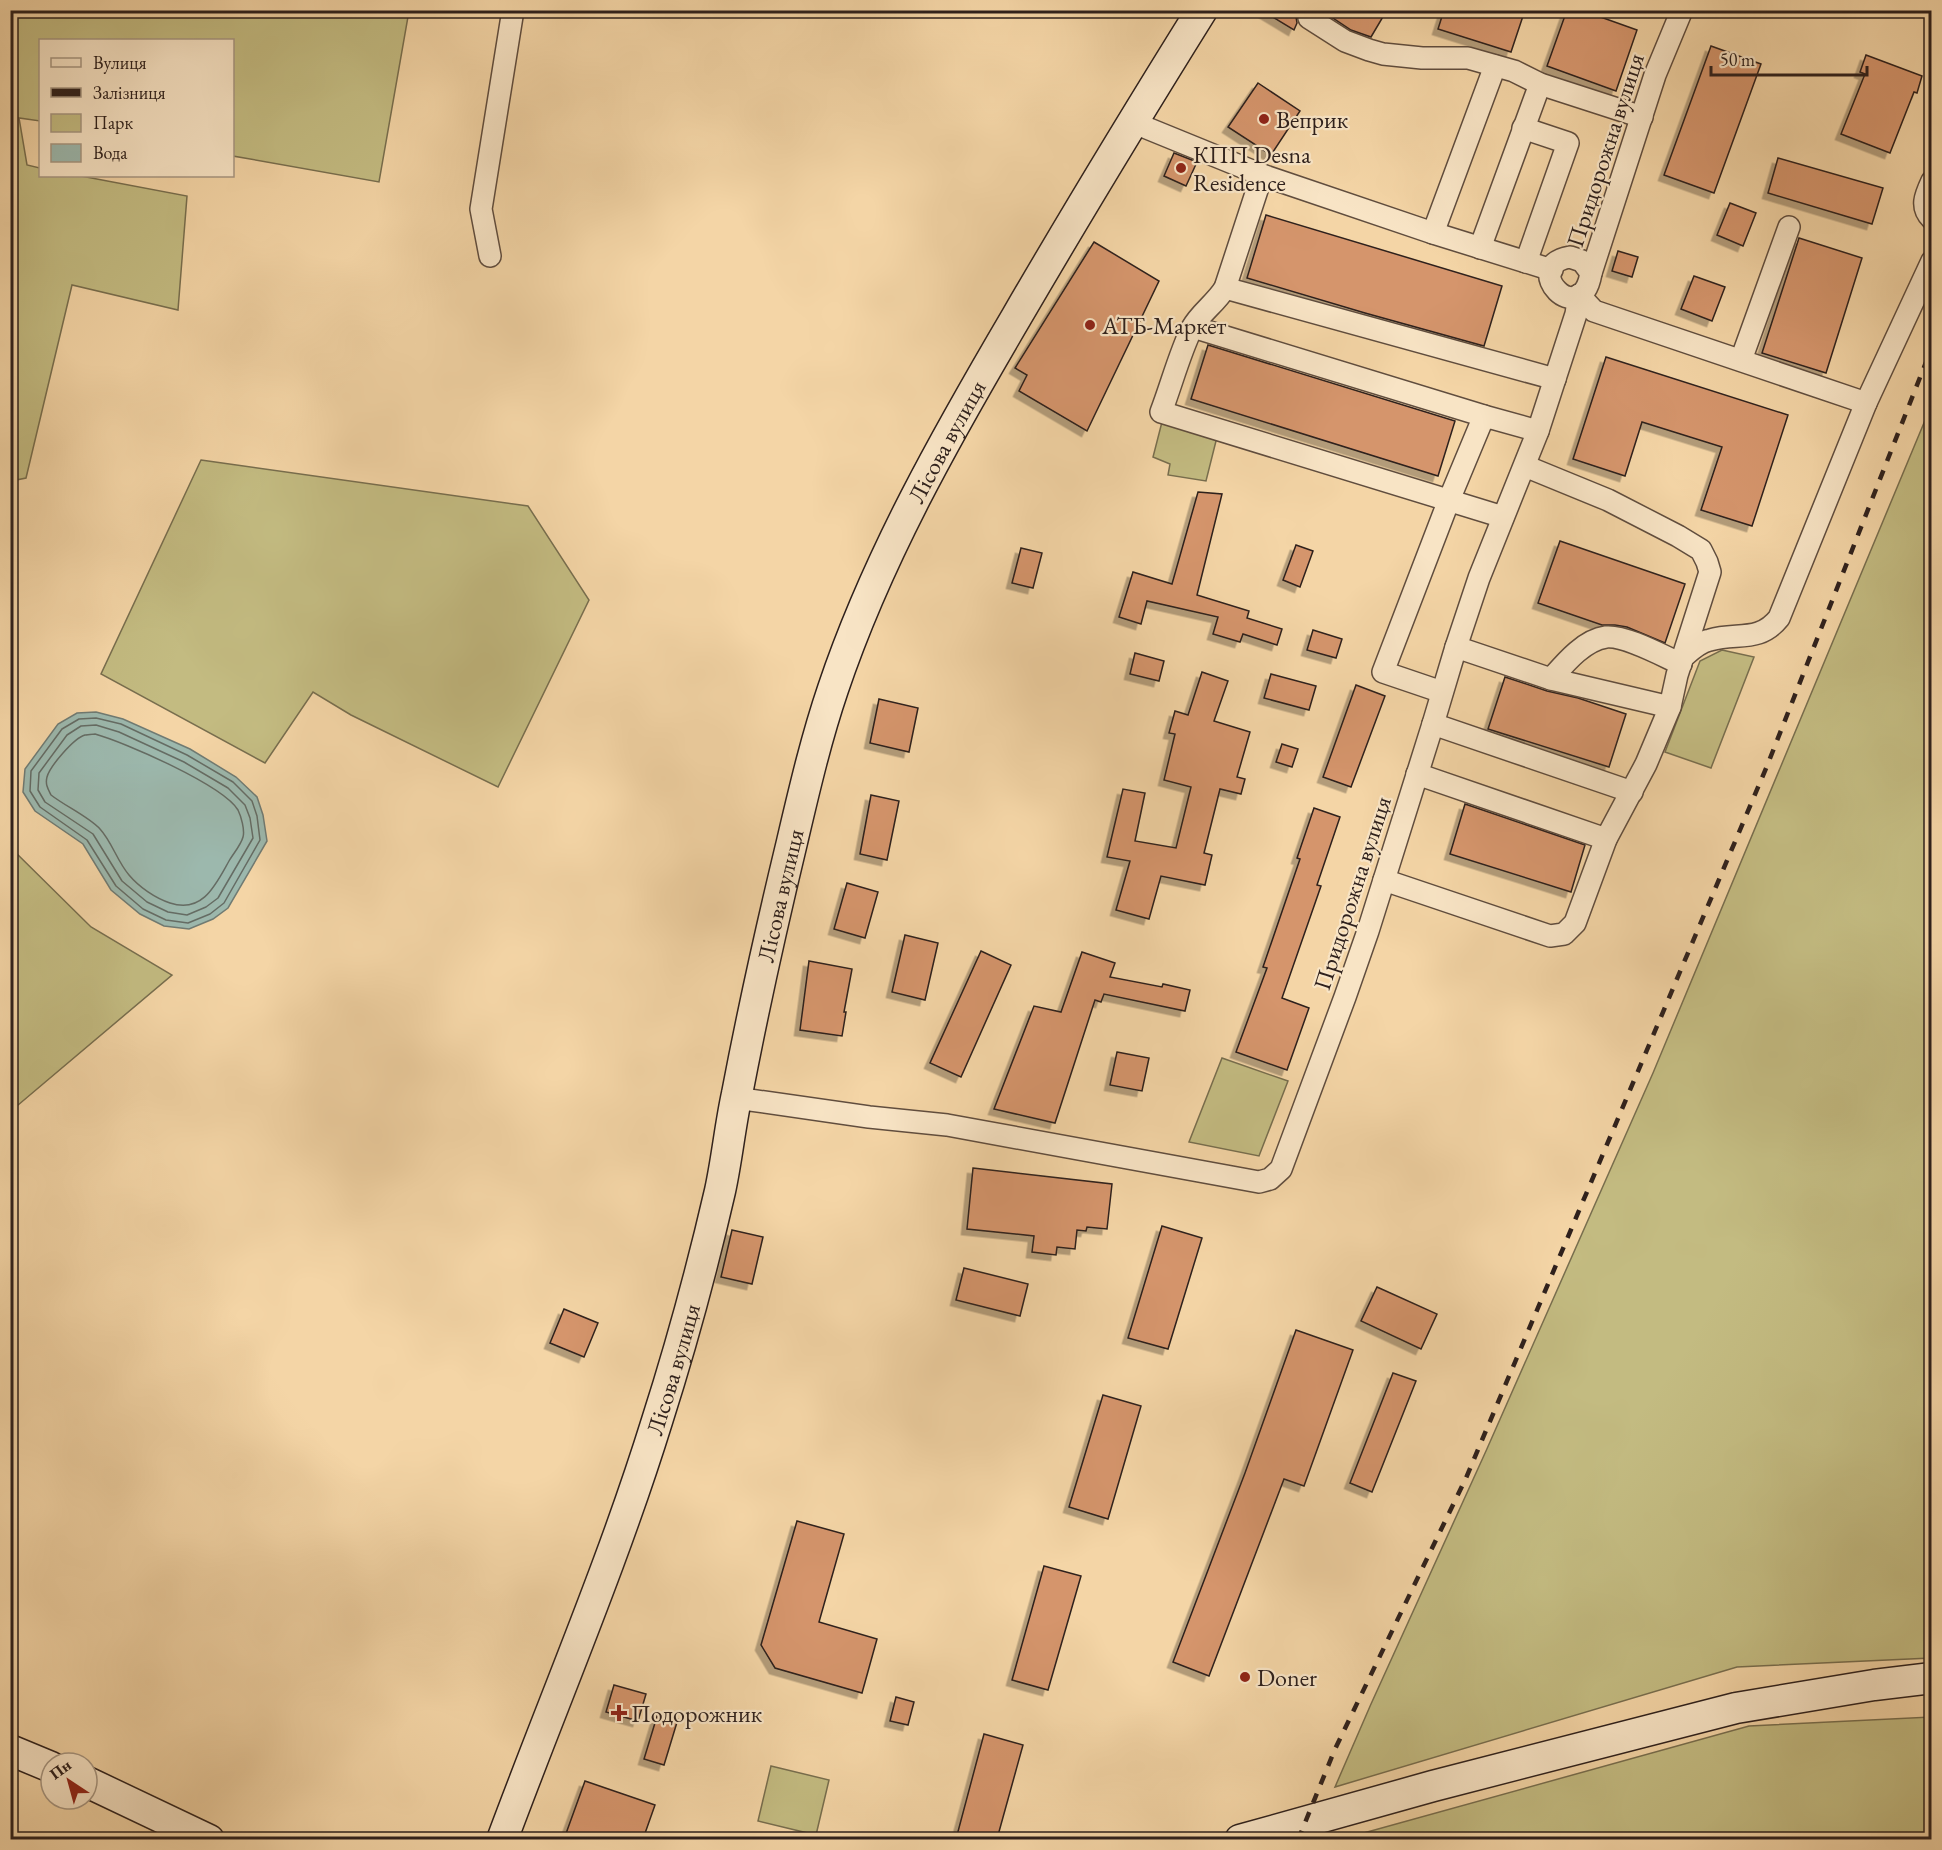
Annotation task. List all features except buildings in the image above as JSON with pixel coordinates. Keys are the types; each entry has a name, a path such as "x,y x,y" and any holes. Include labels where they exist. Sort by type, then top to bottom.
{"main road":[{"name":"Лісова вулиця","path":"502,1839 608,1563 657,1423 718,1198 736,1098 777,903 813,756 833,689 854,632 890,549 969,398 1132,122 1202,10"},
{"path":"1240,1839 1444,1783 1736,1708 1874,1685 1932,1678"},
{"path":"10,1750 39,1762"},
{"path":"99,1788 209,1839"}],"street":[{"path":"490,256 481,209 513,10"},
{"name":"Придорожна вулиця","path":"1591,273 1654,75 1682,10"},
{"path":"1309,18 1345,40 1383,54 1422,58 1468,58 1514,71 1540,84 1642,117"},
{"path":"1433,233 1495,66"},
{"path":"1480,248 1540,84"},
{"path":"1132,122 1262,175 1433,233 1552,270"},
{"path":"1523,128 1568,143 1526,262"},
{"path":"1262,175 1225,288 1218,300 1204,312 1193,327 1161,412 1503,517"},
{"path":"1932,182 1924,204 1927,214 1932,219"},
{"path":"1740,360 1789,227"},
{"path":"1570,257 1582,261 1591,273 1588,286 1580,295 1566,297 1555,290 1550,278 1558,261 1570,257"},
{"path":"1681,661 1707,640 1764,633 1779,618 1866,403 1932,261"},
{"path":"1225,288 1555,379"},
{"path":"1580,295 1594,311 1866,403"},
{"name":"Придорожна вулиця","path":"736,1098 869,1117 947,1125 1259,1182 1270,1179 1281,1169 1345,997 1434,724 1455,647 1479,578 1538,431 1580,295"},
{"path":"1193,327 1538,431"},
{"path":"1442,692 1383,672 1484,416"},
{"path":"1384,880 1550,936 1564,934 1575,922 1606,838 1632,792 1670,707 1681,661 1710,572 1701,550 1608,500 1525,465"},
{"path":"1551,679 1565,663 1590,643 1607,637 1630,641 1681,661"},
{"path":"1455,647 1551,679 1670,707"},
{"path":"1434,724 1632,792"},
{"path":"1417,774 1606,838"}],"green space":[{"path":"10,11 409,11 379,182 234,156 234,39 39,39 39,121 19,118 27,165 39,168 39,177 86,177 187,196 178,310 72,285 26,478 11,481"},
{"path":"1931,406 1931,1658 1737,1667 1335,1787 1653,1073"},
{"path":"1162,422 1217,437 1206,481 1168,475 1170,464 1153,457"},
{"path":"201,460 528,506 589,600 498,787 351,715 313,692 265,763 101,674"},
{"path":"1722,650 1754,657 1711,768 1665,752 1700,661"},
{"path":"10,847 91,927 172,975 11,1111"},
{"path":"1222,1058 1288,1081 1259,1156 1189,1142"},
{"path":"1931,1717 1931,1839 1342,1839 1749,1726"},
{"path":"771,1766 829,1780 816,1835 758,1821"}],"water":[{"path":"96,712 123,719 190,749 236,777 257,797 263,815 267,841 228,908 213,919 189,929 164,926 140,914 111,890 83,844 35,811 23,792 25,769 58,724 77,713"}],"railway":[{"path":"1298,1840 1335,1749 1466,1478 1767,766 1932,347"}],"place":[{"name":"Веприк","path":"1264,119"},
{"name":"КПП Desna Residence","path":"1181,168"},
{"name":"АТБ-Маркет","path":"1090,325"},
{"name":"Doner","path":"1245,1677"},
{"name":"Подорожник","path":"619,1713"}]}
